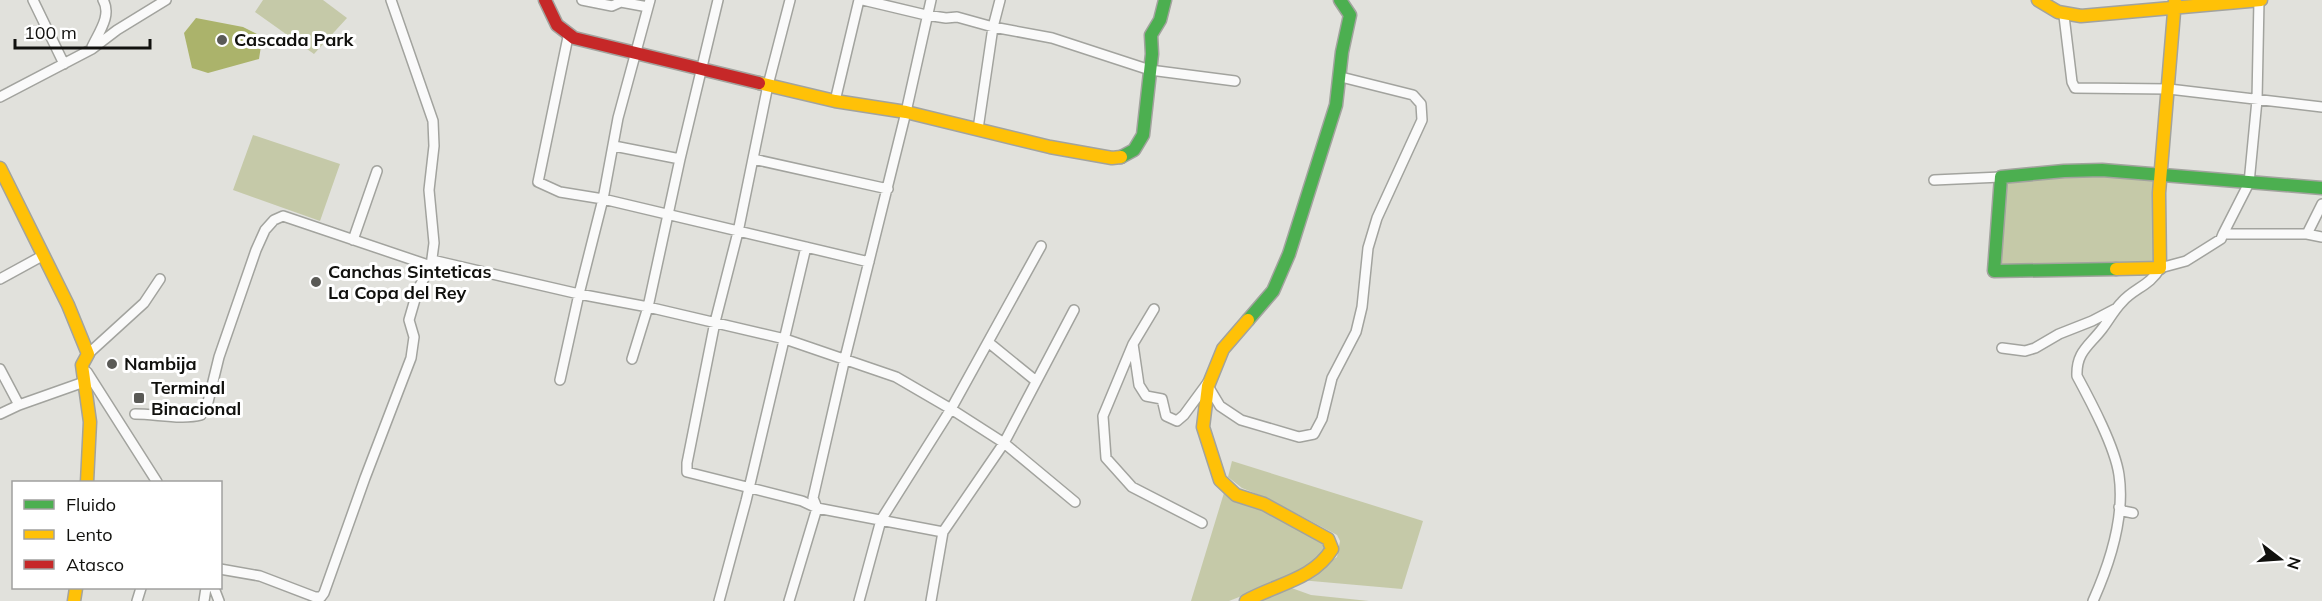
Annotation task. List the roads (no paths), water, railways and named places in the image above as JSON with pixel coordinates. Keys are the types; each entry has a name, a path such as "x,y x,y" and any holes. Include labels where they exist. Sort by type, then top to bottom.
{"main road":[{"path":"545,0 553,19 568,37 635,56 703,69 835,101 906,112 1050,147 1112,158 1123,157 1134,150 1143,135 1152,35 1160,20 1165,0"},
{"path":"1244,601 1300,577 1329,556 1332,549 1328,539 1263,504 1236,495 1220,480 1203,428 1209,383 1223,349 1273,291 1289,254 1336,105 1341,77 1342,52 1350,15 1340,0"},
{"path":"2038,0 2064,16 2081,16 2175,3 2260,0"},
{"path":"2175,3 2162,173 2159,193 2160,268 1994,271 2001,177 2061,171 2102,170 2162,173 2249,183 2322,188"},
{"path":"0,168 68,305 85,359 84,382 90,422 87,481"}],"street":[{"path":"33,0 64,64"},
{"path":"0,97 92,49 117,30 166,0"},
{"path":"222,569 260,576 315,597 321,597 411,358 414,337 409,320 418,289 431,263 434,243 429,190 434,146 433,121 391,0"},
{"path":"560,380 603,199 618,118 649,4 621,2 612,6 582,0"},
{"path":"632,359 648,307 718,0"},
{"path":"790,0 768,85 738,232 715,322 687,456 687,472 802,501 817,508 942,532"},
{"path":"835,101 861,0 926,15 957,17 1076,44 1150,70 1235,81"},
{"path":"789,601 817,508 813,498 931,0"},
{"path":"978,129 993,27 1000,0"},
{"path":"2093,601 2113,542 2119,507 2119,473 2110,447 2077,376 2077,364 2085,347 2101,330 2122,300 2154,279 2160,268 2186,261 2221,239 2249,183 2257,100 2260,0"},
{"path":"92,49 107,14 105,1"},
{"path":"2064,16 2072,82 2075,87 2169,89 2322,107"},
{"path":"568,37 538,182 560,192 603,199 869,262"},
{"path":"1133,344 1139,385 1146,396 1162,399 1167,416 1177,421 1184,416 1209,383 1220,405 1241,420 1299,437 1314,434 1322,419 1332,378 1356,332 1362,308 1368,248 1377,218 1422,120 1421,104 1413,95 1341,77"},
{"path":"614,146 680,159"},
{"path":"753,159 888,189"},
{"path":"353,240 377,171"},
{"path":"1934,180 2001,177"},
{"path":"2307,234 2322,204"},
{"path":"135,414 162,414 188,418 201,415 208,402 219,357 256,250 274,220 284,216 353,240 431,263 715,322 785,339 845,358 896,377 951,409 1004,443 1075,502"},
{"path":"2223,234 2307,234 2322,237"},
{"path":"859,601 881,520 951,409 1041,246"},
{"path":"718,601 749,489 806,248"},
{"path":"0,279 42,256"},
{"path":"157,481 85,359 144,303 160,279"},
{"path":"2002,348 2025,351 2035,348 2059,334 2117,308"},
{"path":"1154,309 1133,344 1103,416 1106,458 1132,487 1202,523"},
{"path":"931,601 942,532 1004,443 1074,310"},
{"path":"988,342 1036,381"},
{"path":"0,369 19,405"},
{"path":"0,414 84,382"},
{"path":"2119,507 2123,511 2133,513"}],"place":[{"name":"Cascada Park","path":"222,40"},
{"name":"Canchas Sinteticas La Copa del Rey","path":"316,282"},
{"name":"Nambija","path":"112,364"},
{"name":"Terminal Binacional","path":"139,398"}]}
